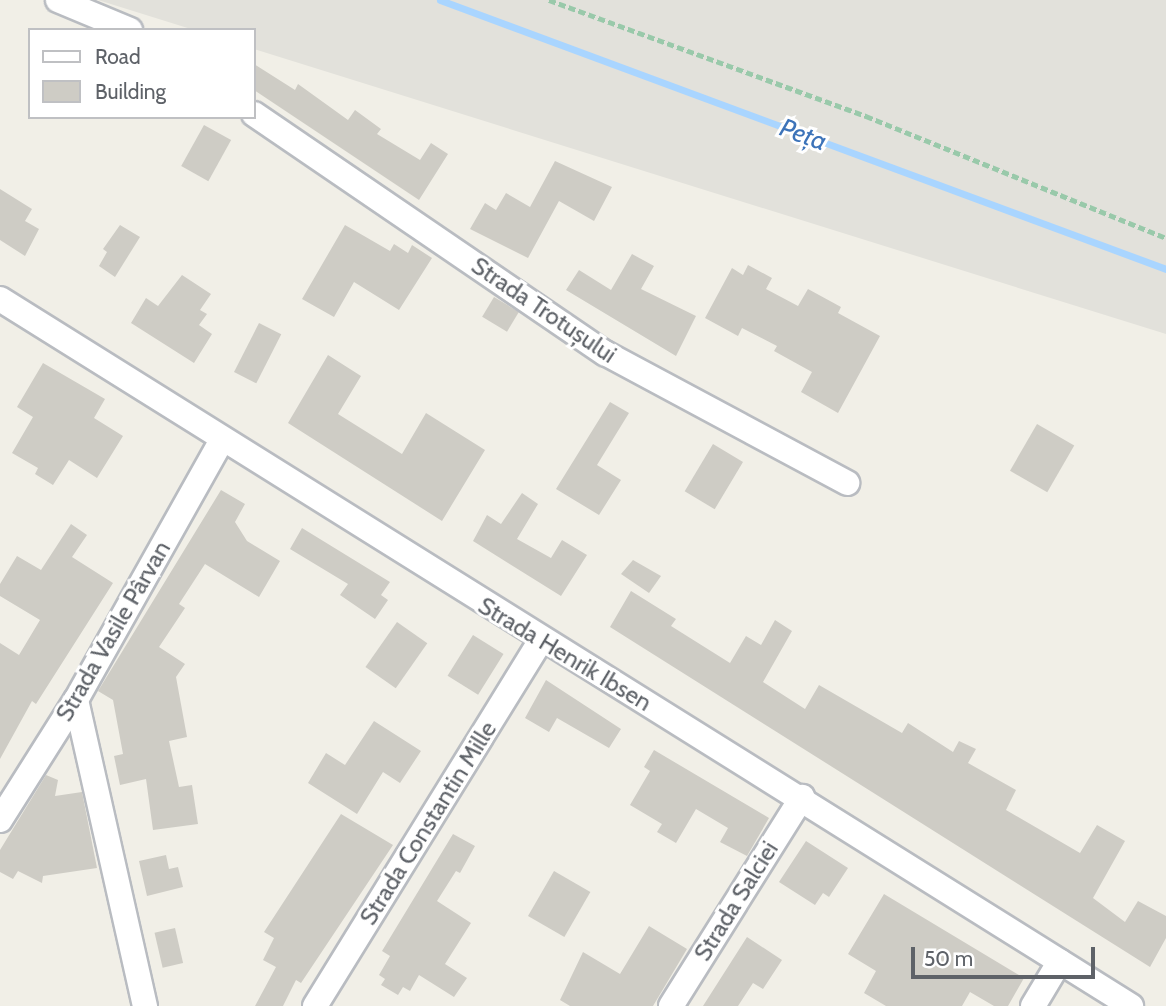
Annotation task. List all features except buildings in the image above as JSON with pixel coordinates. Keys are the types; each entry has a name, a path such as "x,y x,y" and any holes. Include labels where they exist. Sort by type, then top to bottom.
{"street":[{"path":"58,0 125,28"},
{"name":"Strada Trotușului","path":"256,115 605,353 847,483"},
{"name":"Strada Henrik Ibsen","path":"0,299 541,640 802,797 1131,1006"},
{"name":"Strada Vasile Pârvan","path":"0,820 76,700 222,440"},
{"name":"Strada Constantin Mille","path":"315,1006 541,640"},
{"path":"76,700 145,1006"},
{"name":"Strada Salciei","path":"671,1006 802,797"},
{"path":"1032,1006 1060,961"}],"path":[{"path":"550,0 866,116 1166,238"}],"shaded area":[{"path":"98,0 1166,0 1166,334 256,50 256,28 188,28"}],"waterway":[{"name":"Peța","path":"440,0 1166,269"}]}
